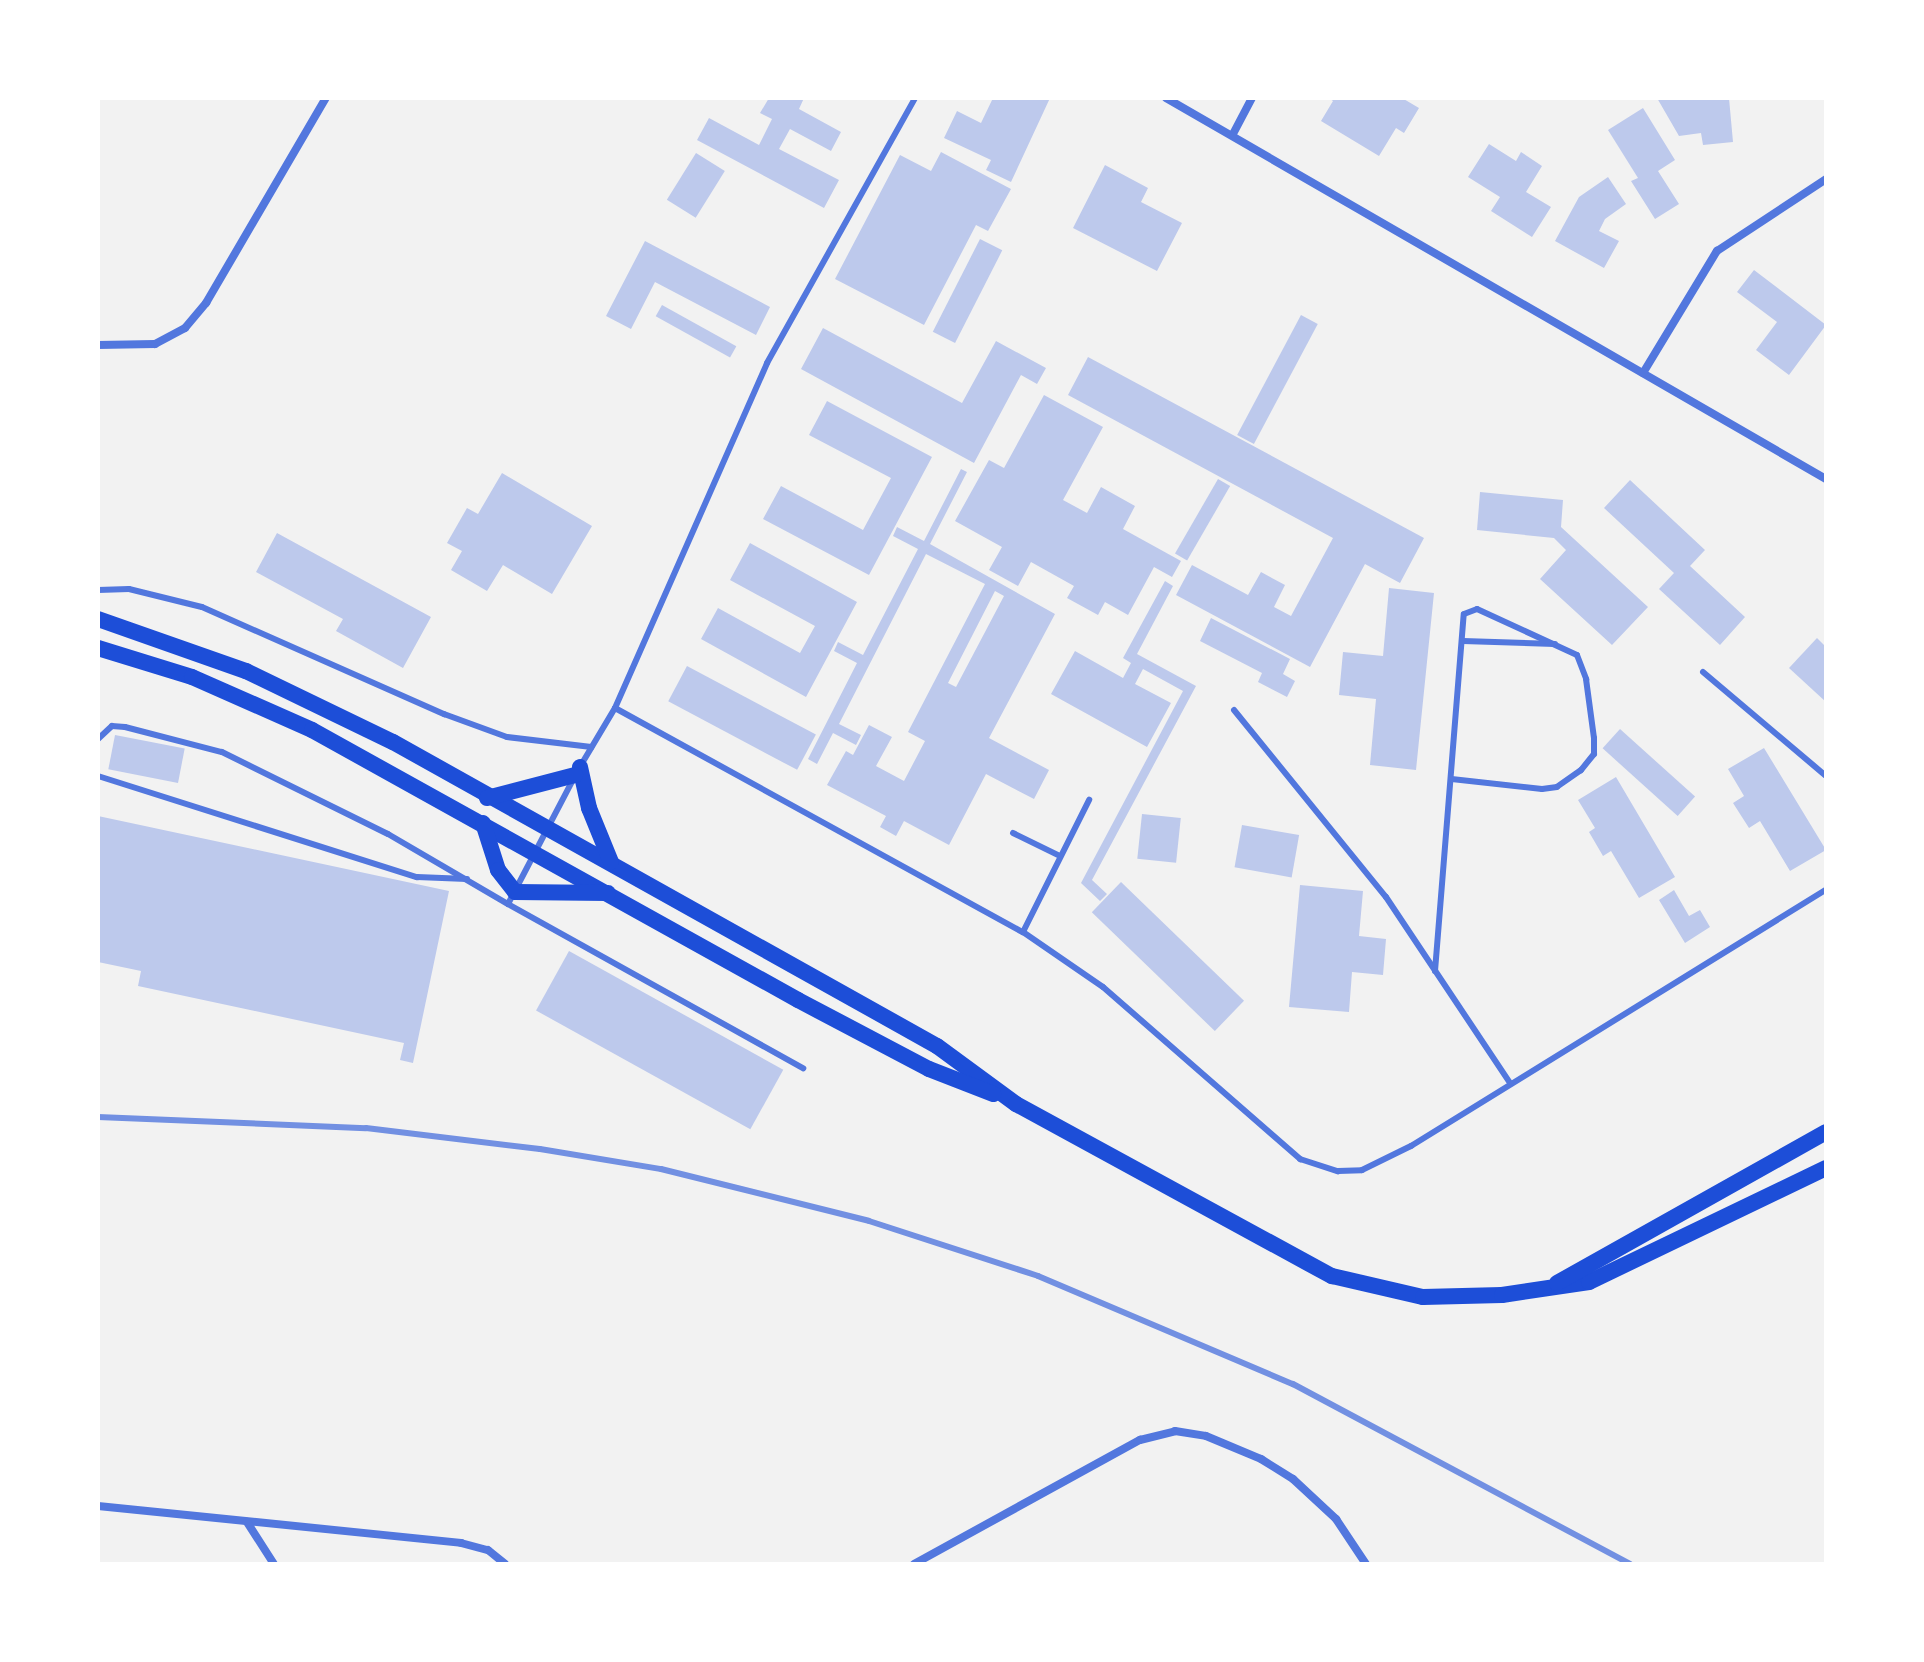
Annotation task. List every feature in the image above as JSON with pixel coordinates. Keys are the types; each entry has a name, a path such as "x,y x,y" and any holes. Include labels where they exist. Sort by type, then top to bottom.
{"main road":[{"path":"98,619 246,671 393,742 487,798 611,862 937,1046 1016,1104"},
{"path":"98,648 192,677 312,730 929,1069 1016,1104 1332,1276 1423,1297 1502,1295 1603,1276 1826,1168"},
{"path":"487,798 578,771 611,862"},
{"path":"483,823 498,870 512,898 611,893"},
{"path":"1557,1283 1826,1132"}],"street":[{"path":"98,345 155,344 185,328 206,303 326,98"},
{"path":"1166,98 1826,479"},
{"path":"1233,134 1252,98"},
{"path":"1643,373 1717,251 1826,179"},
{"path":"914,1564 1117,1452 1158,1433 1175,1431 1206,1436 1261,1459 1293,1479 1336,1519 1366,1564"},
{"path":"98,1506 476,1545 503,1561"},
{"path":"247,1522 274,1564"}],"lane":[{"path":"512,898 591,747 615,708 767,363 915,98"},
{"path":"98,590 129,589 202,607 456,719 507,737 591,747"},
{"path":"1435,971 1464,614 1471,609 1559,644 1583,667 1594,738 1590,761 1572,779 1542,789 1452,779"},
{"path":"1463,641 1559,644"},
{"path":"1703,672 1826,776"},
{"path":"615,708 1023,932 1103,987 1278,1142 1317,1166 1362,1170 1411,1146 1826,890"},
{"path":"1234,710 1359,862 1510,1083"},
{"path":"98,739 112,726 125,727 222,752 512,898 803,1068"},
{"path":"98,776 417,877 471,879"},
{"path":"1023,932 1089,800"},
{"path":"1013,833 1060,856"}],"building":[{"path":"769,98 804,98 799,109 841,132 831,151 790,129 779,149 839,180 824,208 697,140 709,118 759,145 772,119 760,113"},
{"path":"993,98 1050,98 1011,182 986,170 991,160 944,138 957,111 981,123"},
{"path":"1329,98 1402,98 1419,108 1404,133 1396,128 1379,156 1321,121 1333,101"},
{"path":"1657,98 1729,98 1733,142 1703,145 1701,133 1679,136"},
{"path":"1643,108 1675,160 1658,171 1679,204 1655,219 1631,181 1638,178 1608,130"},
{"path":"1489,144 1516,161 1521,152 1542,166 1526,192 1551,207 1532,237 1491,211 1500,197 1468,177"},
{"path":"941,152 1011,189 988,231 976,225 924,325 835,279 900,155 931,171"},
{"path":"696,153 725,171 696,218 667,200"},
{"path":"1105,165 1148,188 1141,202 1182,223 1157,271 1073,228"},
{"path":"1608,177 1626,204 1605,219 1599,231 1619,241 1604,268 1555,241 1579,197"},
{"path":"980,239 1002,250 955,343 933,332"},
{"path":"645,241 770,307 756,335 655,282 631,329 606,316"},
{"path":"1754,270 1826,325 1789,375 1756,350 1777,322 1737,292"},
{"path":"662,305 736,346 730,358 656,316"},
{"path":"1301,315 1318,324 1254,444 1237,435"},
{"path":"823,328 962,403 996,341 1046,368 1037,384 1021,375 974,463 801,369"},
{"path":"1088,357 1424,538 1400,583 1365,564 1310,667 1176,595 1192,565 1248,595 1261,572 1285,585 1274,607 1291,616 1333,538 1068,395"},
{"path":"1044,395 1103,427 1063,500 1087,513 1101,487 1135,506 1123,529 1181,561 1172,577 1154,567 1128,615 1105,602 1098,615 1067,598 1074,586 1031,562 1018,586 989,570 1002,547 955,521 989,460 1004,468"},
{"path":"827,401 932,457 869,575 763,519 781,486 863,530 891,478 809,435"},
{"path":"961,469 967,472 930,544 1055,614 989,738 1049,770 1034,799 986,774 949,845 904,821 896,836 880,827 886,816 827,785 846,751 853,755 869,725 892,737 876,766 904,781 925,741 908,732 985,584 926,554 839,724 861,735 856,745 833,733 817,764 808,759 857,663 834,651 838,642 863,655 918,549 893,536 897,527 924,541","holes":["995,591 1004,596 956,687 948,683"]},
{"path":"502,473 592,526 552,594 503,565 487,591 451,570 462,551 447,543 467,508 478,514"},
{"path":"1218,479 1230,486 1187,560 1175,553"},
{"path":"1630,480 1705,550 1690,566 1745,617 1720,645 1659,589 1674,573 1604,508"},
{"path":"1480,492 1563,500 1561,527 1648,607 1612,645 1540,579 1566,550 1554,538 1477,530"},
{"path":"277,533 431,617 403,668 336,631 343,619 256,572"},
{"path":"750,543 857,602 806,697 701,639 718,608 800,653 815,626 730,580"},
{"path":"1165,581 1173,586 1137,654 1196,686 1092,880 1107,894 1100,901 1081,883 1183,691 1143,669 1135,684 1171,703 1147,747 1051,694 1075,651 1123,678 1131,663 1123,658"},
{"path":"1389,588 1434,593 1416,770 1370,765 1376,699 1339,695 1343,652 1383,656"},
{"path":"1211,618 1290,659 1283,674 1295,681 1287,697 1258,682 1262,673 1200,641"},
{"path":"1817,638 1826,647 1826,702 1789,668"},
{"path":"687,666 816,735 797,770 668,701"},
{"path":"1620,729 1695,797 1678,816 1603,748"},
{"path":"115,735 185,749 178,783 108,769"},
{"path":"1764,748 1826,850 1790,871 1760,821 1749,828 1733,803 1744,796 1728,769"},
{"path":"1616,777 1675,877 1639,898 1611,851 1603,856 1589,832 1595,828 1578,800"},
{"path":"1142,814 1181,818 1176,863 1137,859"},
{"path":"98,816 449,891 413,1063 400,1060 404,1043 138,986 141,971 98,962"},
{"path":"1242,825 1299,835 1292,877 1235,867"},
{"path":"1121,882 1244,1001 1215,1031 1092,912"},
{"path":"1300,885 1363,891 1359,936 1386,939 1383,975 1352,972 1349,1012 1289,1007"},
{"path":"1674,890 1689,916 1700,910 1710,927 1685,943 1659,900"},
{"path":"569,951 783,1070 750,1129 536,1010"}],"railway":[{"path":"98,1117 366,1128 540,1149 661,1169 869,1221 1038,1276 1293,1384 1630,1564"}]}
